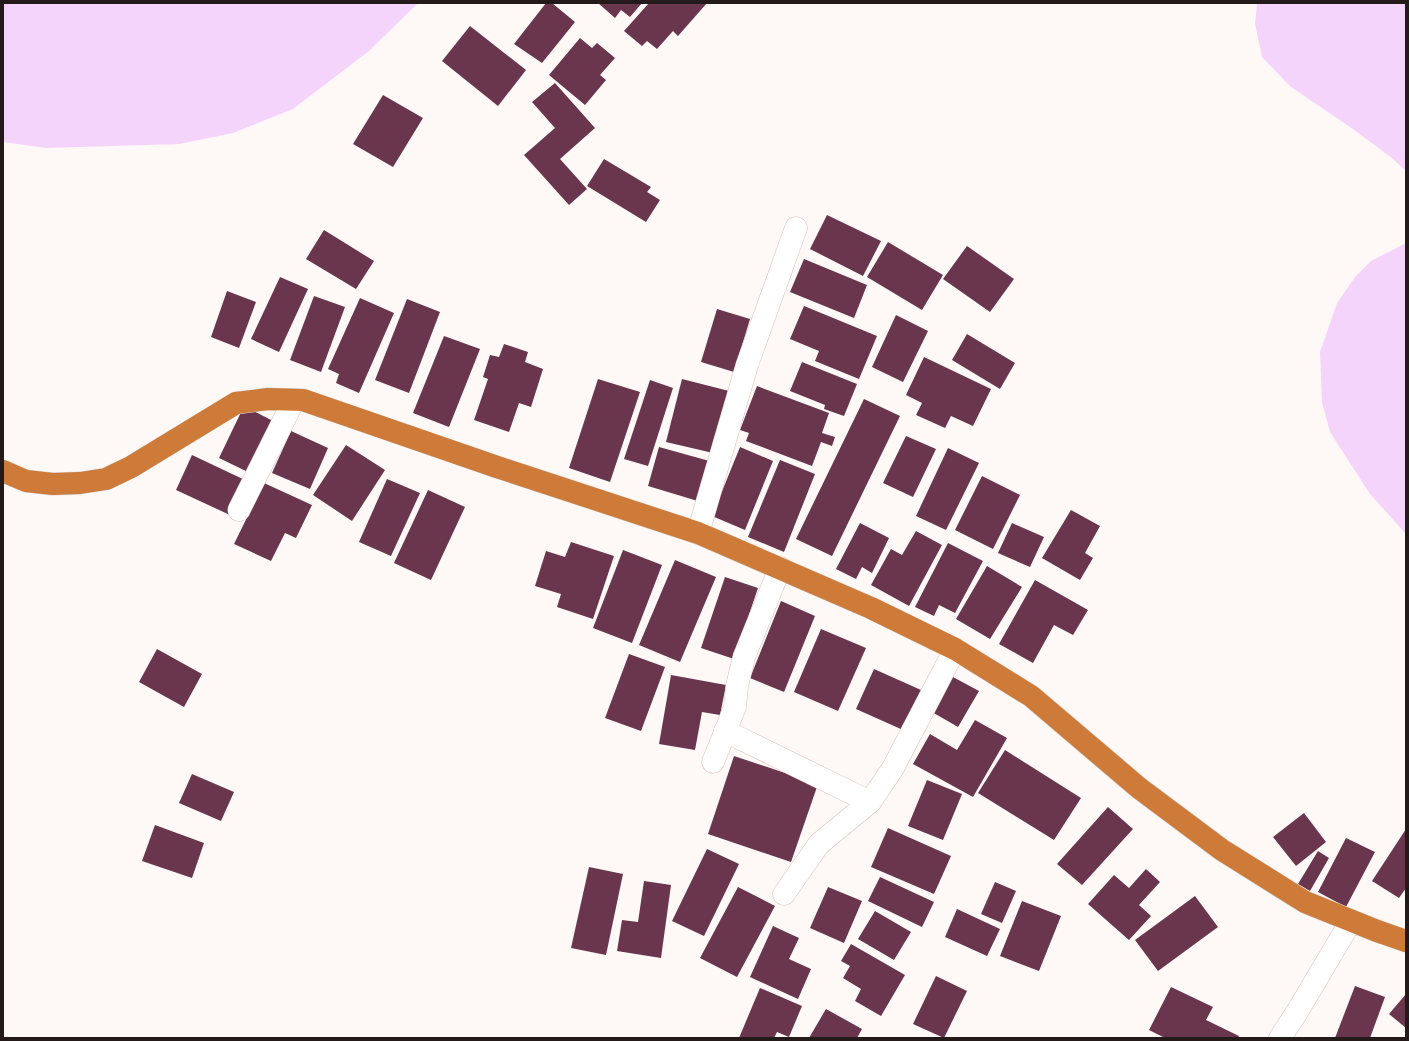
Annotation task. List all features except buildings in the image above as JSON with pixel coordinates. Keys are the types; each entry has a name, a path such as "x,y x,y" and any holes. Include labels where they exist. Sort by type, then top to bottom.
{"highway":[{"path":"3,471 26,481 53,484 80,483 106,479 131,467 236,403 268,399 303,400 496,467 698,533 870,608 955,649 1031,696 1139,788 1222,850 1305,902 1377,932 1406,941"}],"street":[{"path":"698,533 748,365 796,228"},
{"path":"240,510 294,400"},
{"path":"713,762 735,707 737,686 744,657 780,568"},
{"path":"784,894 819,844 870,802 893,768 955,649"},
{"path":"725,731 870,802"},
{"path":"1280,1038 1298,1012 1351,921"}],"shaded area":[{"path":"3,3 418,3 369,51 293,109 233,133 179,144 46,148 3,142"},
{"path":"1257,3 1406,3 1406,171 1392,158 1350,127 1291,87 1262,57 1255,24"},
{"path":"1406,243 1406,534 1370,494 1330,432 1322,402 1320,352 1337,303 1355,277 1371,261"}]}
